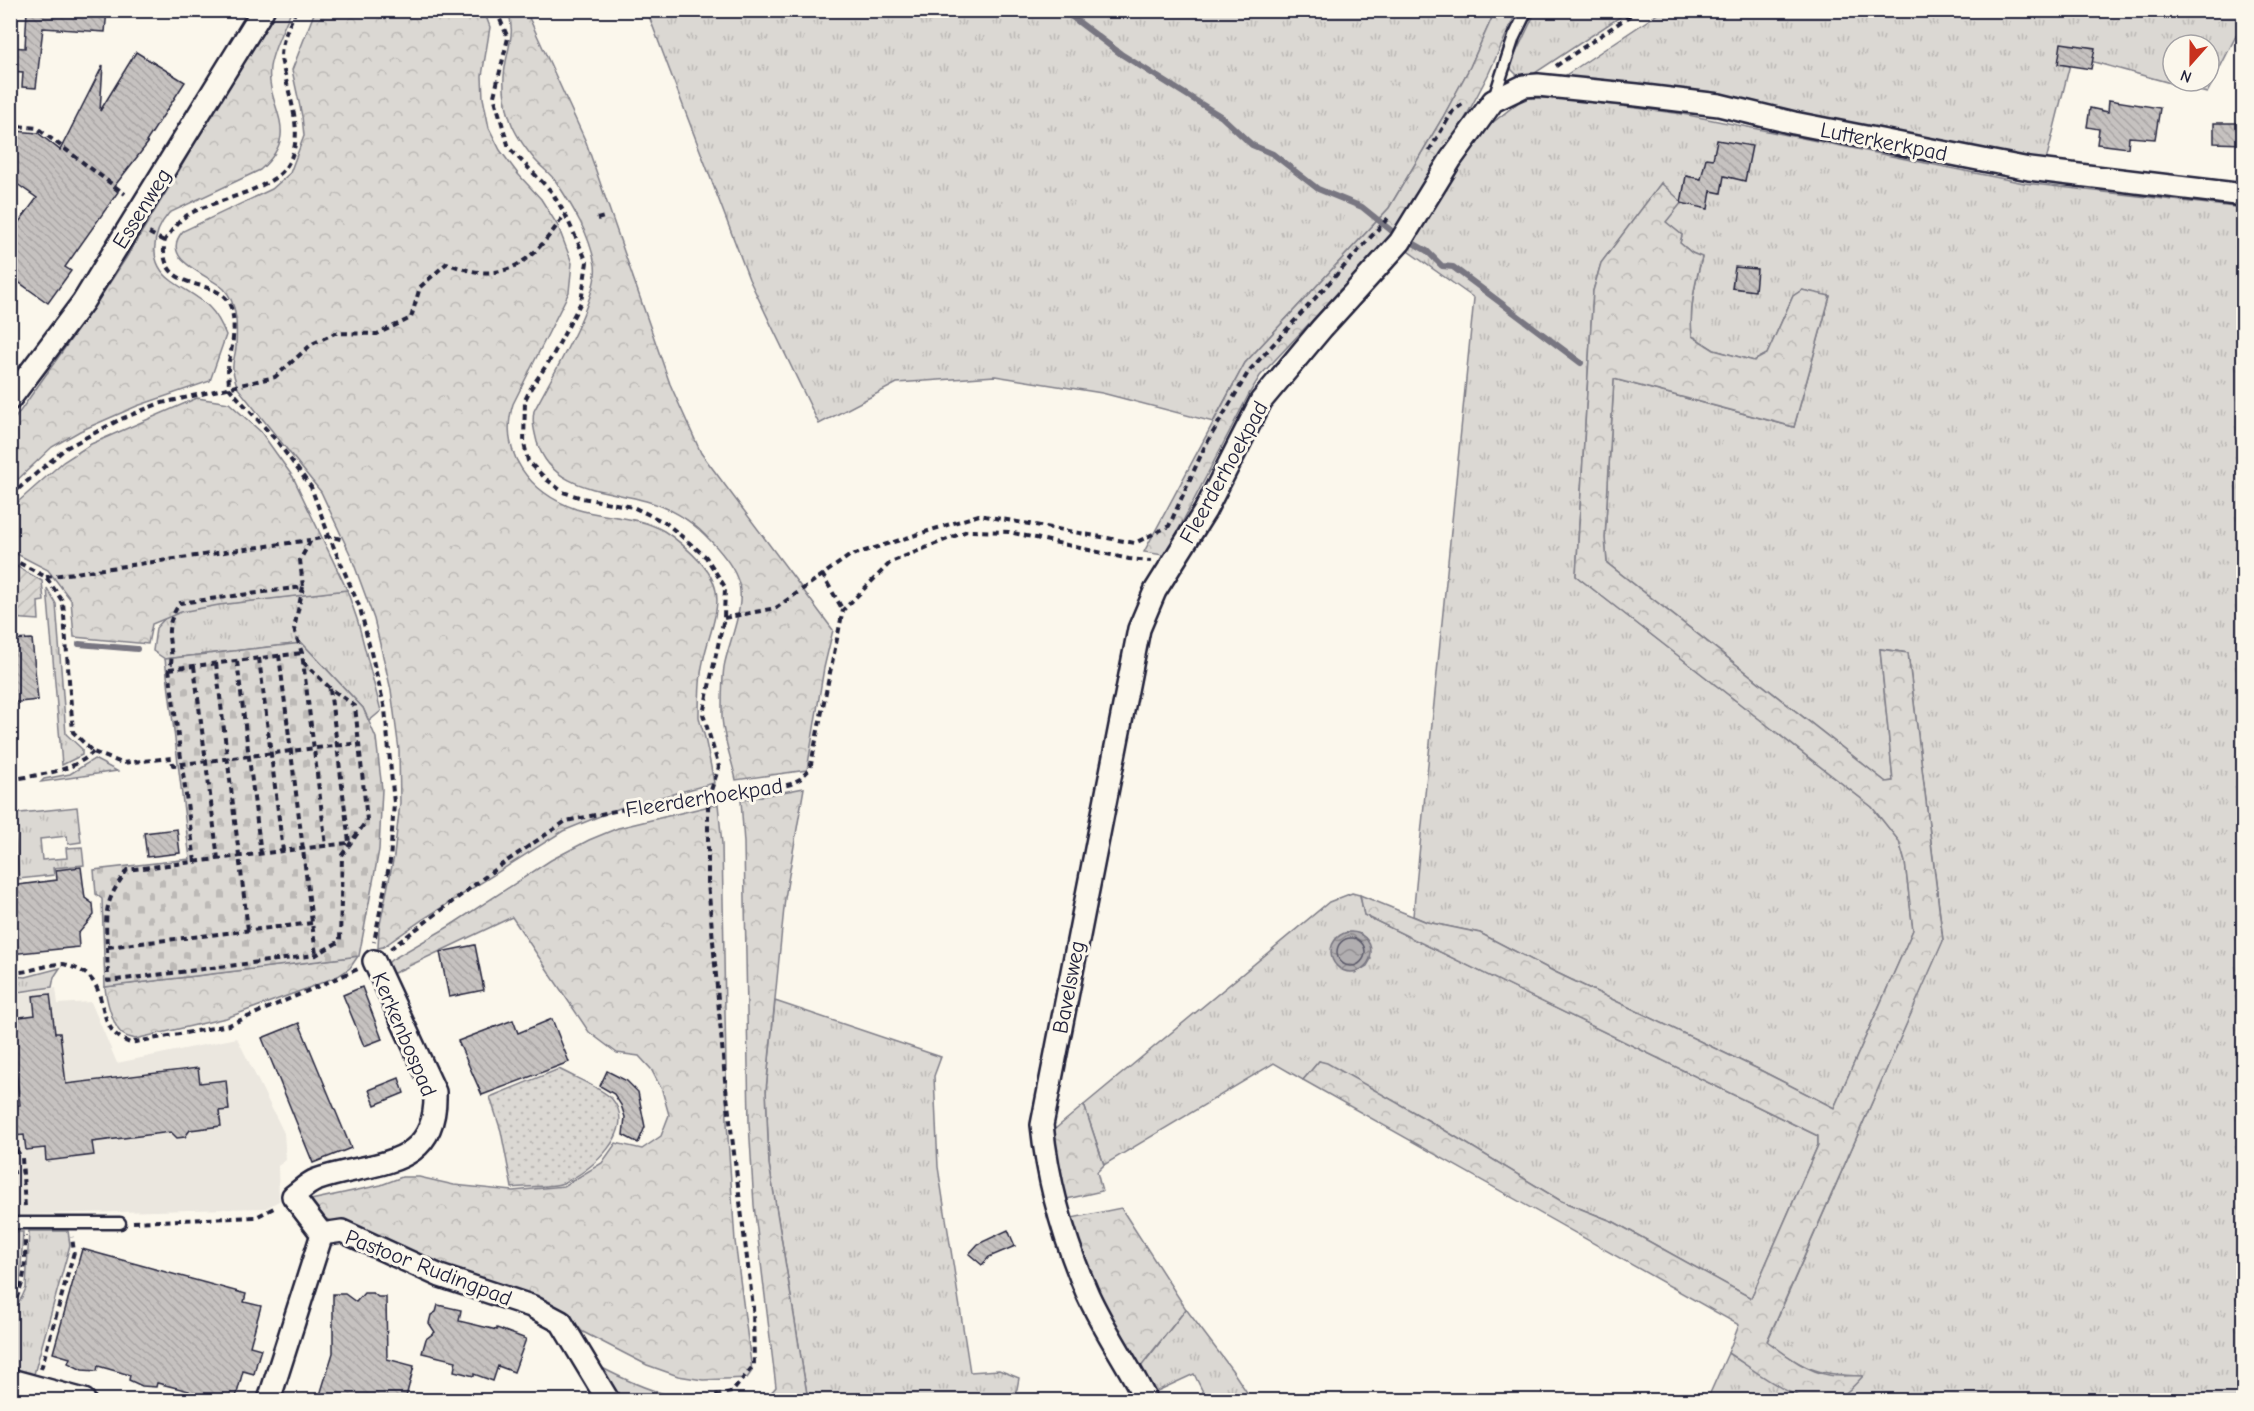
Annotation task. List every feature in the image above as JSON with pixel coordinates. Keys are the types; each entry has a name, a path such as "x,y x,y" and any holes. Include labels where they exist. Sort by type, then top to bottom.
{"street":[{"name":"Essenweg","path":"10,399 83,302 262,10"},
{"name":"Fleerderhoekpad","path":"1171,564 1205,511 1261,401 1322,328 1400,242 1451,159 1493,101 1524,86"},
{"name":"Lutterkerkpad","path":"1524,86 1555,86 1719,105 1794,123 2029,169 2244,195"},
{"name":"Bavelsweg","path":"1146,1401 1089,1295 1067,1240 1045,1153 1042,1125 1139,629 1155,591 1171,564"},
{"name":"Kerkenbospad","path":"293,1196 315,1181 395,1160 410,1152 423,1141 433,1122 435,1092 374,961"},
{"name":"Pastoor Rudingpad","path":"293,1196 322,1234 342,1231 441,1276 531,1306 561,1322 608,1401"},
{"path":"269,1401 322,1234"},
{"path":"10,1380 84,1401"}],"lane":[{"name":"Fleerderhoekpad","path":"1493,101 1514,37 1527,10"},
{"path":"10,1223 120,1223"}],"path":[{"path":"296,10 284,38 281,58 297,122 295,145 287,167 278,177 239,195 191,212 178,222 164,241 164,257 172,273 222,295 229,301 232,310 231,354 228,362 229,388 276,440 311,487 360,608 385,709 394,803 390,861 374,939 374,961"},
{"path":"496,10 508,38 494,96 509,148 551,191 565,214 587,262 581,302 577,311 525,400 524,443 528,461 563,492 582,498 633,507 666,523 706,557 725,586 724,618 703,714 719,767 708,799 708,883 725,1080 753,1307 754,1365 732,1392 686,1401"},
{"path":"1553,68 1638,10"},
{"path":"10,121 17,126 37,128 143,207"},
{"path":"10,496 66,447 121,419 158,404 275,377 312,345 335,333 377,334 411,318 420,287 447,263 465,270 495,273 519,265 546,242 565,214"},
{"path":"724,618 776,608 849,556 979,515 1135,543 1169,526 1205,446 1250,371 1391,215"},
{"path":"597,219 604,217"},
{"name":"Fleerderhoekpad","path":"10,972 22,973 63,963 85,972 94,979 104,1014 115,1034 130,1043 229,1025 336,980 374,961 498,867 566,821 620,810 708,799 791,784 800,779 810,769 843,610 891,562 967,531 1009,532 1129,559 1171,564"},
{"path":"46,577 329,536 344,540"},
{"path":"311,540 300,560 303,587 294,629 302,653 326,846"},
{"path":"10,558 46,577 63,602 73,732 93,752 122,764 172,758 173,765 359,743"},
{"path":"822,574 843,610"},
{"path":"195,862 169,669 172,662 168,632 171,618 180,603 303,587"},
{"path":"169,669 302,653"},
{"path":"279,655 316,955"},
{"path":"259,658 283,851"},
{"path":"237,661 261,854"},
{"path":"303,662 330,688 355,705 367,820 342,855 340,941 316,955 108,981 105,917 111,893 127,870 349,843"},
{"path":"216,663 249,930"},
{"path":"194,666 218,859"},
{"path":"330,688 349,843"},
{"path":"10,780 68,768 82,762 93,752"},
{"path":"107,948 312,923"},
{"path":"10,1173 23,1171"},
{"path":"120,1223 256,1217 293,1196"},
{"path":"36,1387 74,1252 70,1224"}],"shaded area":[{"path":"56,988 58,1004 91,1002 117,1063 237,1038 284,1133 286,1160 278,1166 279,1201 266,1208 11,1215 10,1008 17,1005 17,994"}],"green space":[{"path":"270,11 291,11 276,45 270,67 270,82 281,131 273,156 260,170 169,213 156,239 156,257 164,274 206,304 220,321 226,335 210,381 137,406 80,431 52,447 11,486 11,424 126,258"},
{"path":"315,11 484,11 490,27 482,76 483,98 489,128 500,150 541,199 558,226 572,263 569,292 513,404 510,439 514,455 532,482 559,502 587,512 642,522 669,534 702,564 711,576 717,600 702,669 699,704 699,717 714,783 620,808 563,831 383,947 378,948 379,929 394,856 400,803 399,750 391,690 374,619 351,556 321,492 237,387 233,374 236,324 229,295 217,283 188,265 177,250 177,241 183,231 272,189 290,173 304,136 292,70"},
{"path":"508,11 526,11 586,142 670,384 701,453 833,630 824,668 807,770 736,780 723,729 722,696 726,657 739,611 740,588 731,566 723,555 699,529 670,510 646,501 597,490 567,479 544,458 537,442 534,411 582,317 590,297 595,265 589,243 575,212 555,180 535,160 522,142 509,117 504,82 511,36"},
{"path":"647,11 1495,11 1470,67 1389,208 1245,363 1213,422 1102,393 995,376 897,383 819,424 749,279"},
{"path":"1495,11 1517,11 1488,75 1460,128 1406,220 1260,376 1169,548 1163,555 1144,552 1245,363 1389,208 1470,67"},
{"path":"1536,11 1629,11 1529,77 1518,76 1511,69 1511,63"},
{"path":"1662,11 2243,11 2243,22 2221,65 2221,33 2161,33 2161,80 2072,56 2045,165 1557,81"},
{"path":"1529,98 1558,98 1683,114 2024,183 2243,208 2243,1400 1832,1400 1862,1376 1833,1374 1811,1369 1791,1359 1767,1342 1943,940 1908,653 1880,649 1893,781 1886,782 1607,563 1605,538 1614,379 1794,427 1830,296 1802,290 1793,296 1767,354 1754,361 1714,350 1692,336 1693,296 1702,258 1680,243 1682,235 1666,222 1661,183 1601,263 1593,291 1576,576 1872,807 1899,841 1905,862 1913,930 1834,1108 1480,933 1427,922 1413,916 1474,298 1405,249 1473,138 1519,102"},
{"path":"1661,183 1682,202 1666,222 1682,235 1680,243 1692,253 1702,257 1692,306 1692,336 1714,350 1754,361 1767,354 1793,296 1802,290 1830,296 1794,427 1614,379 1605,538 1607,563 1886,782 1893,781 1880,649 1908,653 1943,941 1767,1341 1796,1362 1812,1370 1833,1376 1863,1376 1838,1398 1821,1402 1793,1394 1764,1378 1728,1353 1739,1325 1303,1080 1319,1061 1327,1063 1431,1122 1561,1201 1614,1222 1751,1298 1818,1145 1818,1136 1364,915 1360,895 1427,922 1480,933 1834,1108 1913,930 1905,862 1899,841 1872,807 1576,576 1593,291 1601,263"},
{"path":"197,398 229,403 261,432 293,477 347,590 219,605 181,612 152,624 148,644 74,637 71,600 48,570 11,551 11,508 63,462 91,444"},
{"path":"11,563 42,581 44,601 38,602 39,620 11,618"},
{"path":"47,588 56,604 66,734 82,749 82,755 62,765"},
{"path":"347,590 358,622 381,711 369,721 363,708 302,643 165,659 153,651 156,628 169,614 206,606"},
{"path":"302,643 363,708 376,738 382,789 379,850 359,956 105,987 102,899 96,894 94,870 190,859 165,659"},
{"path":"94,759 117,771 41,782 44,779 70,774"},
{"path":"804,788 785,898 766,1090 769,1164 808,1400 750,1400 768,1395 776,1387 754,1205 749,1123 744,843 741,800"},
{"path":"718,804 722,844 727,1123 735,1241 752,1371 747,1378 703,1380 678,1376 647,1365 550,1315 346,1226 309,1213 307,1207 311,1200 381,1185 402,1177 419,1177 454,1185 513,1191 564,1186 602,1163 616,1143 642,1149 661,1136 669,1115 662,1090 651,1069 639,1056 617,1053 589,1032 512,917 392,974 386,965 551,860 589,840 618,828"},
{"path":"77,807 81,842 68,844 67,836 40,839 42,860 67,858 66,848 82,847 84,865 53,868 54,875 19,879 15,832 11,832 11,814"},
{"path":"1352,893 1360,895 1364,915 1818,1136 1818,1145 1751,1298 1614,1222 1561,1201 1431,1122 1319,1061 1303,1080 1274,1063 1104,1165 1084,1105 1329,902","holes":["1347,932 1361,934 1371,959 1367,966 1355,973 1341,935"]},
{"path":"358,956 350,968 338,976 306,989 226,1018 135,1039 121,1033 115,1024 105,987"},
{"path":"60,968 54,977 52,987 12,993 11,1007 11,976 26,977"},
{"path":"775,1001 941,1057 934,1076 938,1167 970,1372 999,1370 1019,1378 1017,1389 1010,1400 808,1400 769,1164 766,1090"},
{"path":"559,1069 595,1087 612,1099 619,1111 620,1124 615,1137 608,1149 597,1160 574,1178 552,1186 512,1188 501,1131 490,1097"},
{"path":"1084,1105 1104,1165 1097,1172 1102,1191 1058,1201 1055,1174 1055,1129"},
{"path":"1121,1208 1186,1309 1140,1367 1133,1353 1122,1348 1062,1220"},
{"path":"29,1231 68,1231 70,1245 34,1374 10,1367 11,1313 26,1288"},
{"path":"11,1232 23,1232 20,1284 11,1303"},
{"path":"1186,1309 1252,1400 1207,1400 1194,1374 1153,1393 1140,1368"},
{"path":"1728,1353 1783,1388 1808,1400 1707,1400"},
{"path":"591,1362 638,1385 689,1400 614,1400"}],"water":[{"path":"1351,932 1359,933 1365,938 1370,944 1370,960 1365,966 1359,971 1351,972 1343,971 1337,966 1332,960 1331,952 1332,944 1337,938 1343,933"}],"building":[{"path":"27,10 107,10 105,32 43,28 36,88 22,87 23,72 10,71 10,47 25,48"},
{"path":"2061,43 2095,48 2091,69 2058,64"},
{"path":"136,52 185,82 146,142 148,143 113,188 118,192 65,267 71,271 48,303 10,276 10,234 37,198 10,179 16,131 38,133 60,150 103,65 100,111"},
{"path":"2109,100 2160,108 2155,139 2129,137 2128,148 2097,144 2099,129 2087,127 2090,108 2108,112"},
{"path":"2214,123 2244,123 2244,144 2214,143"},
{"path":"1717,140 1752,146 1745,181 1724,176 1721,193 1711,191 1708,209 1681,203 1686,176 1701,179 1706,158 1713,159"},
{"path":"1735,267 1757,269 1755,291 1732,288"},
{"path":"32,639 38,700 10,703 10,640"},
{"path":"177,829 180,853 147,857 144,833"},
{"path":"81,867 85,898 93,904 94,915 78,934 79,947 10,954 10,886 57,880 56,870"},
{"path":"475,945 484,990 449,997 440,952"},
{"path":"362,987 382,1039 364,1046 343,995"},
{"path":"50,994 55,1033 60,1033 66,1084 198,1068 200,1083 226,1080 229,1110 219,1111 221,1126 190,1130 185,1137 177,1138 171,1132 92,1142 94,1155 46,1161 45,1148 26,1150 24,1135 14,1136 11,1107 20,1105 12,1039 16,1038 13,1018 35,1015 33,996"},
{"path":"552,1019 569,1062 482,1095 458,1041 513,1020 518,1033"},
{"path":"299,1023 351,1148 313,1163 262,1038"},
{"path":"607,1071 627,1081 638,1092 645,1127 638,1143 623,1135 625,1117 621,1105 614,1094 600,1086"},
{"path":"399,1078 404,1093 375,1105 369,1090"},
{"path":"1008,1230 1015,1246 989,1257 982,1265 969,1254 978,1244"},
{"path":"82,1249 246,1294 244,1302 261,1306 250,1346 261,1349 254,1374 243,1371 235,1401 196,1401 188,1397 189,1391 157,1383 156,1387 142,1386 129,1380 130,1375 98,1366 97,1371 82,1370 68,1363 70,1358 53,1353"},
{"path":"364,1293 386,1297 387,1359 414,1366 405,1401 339,1401 320,1395 333,1353 333,1294 345,1294 356,1302"},
{"path":"438,1305 461,1310 459,1321 497,1330 497,1328 526,1339 514,1372 498,1366 493,1381 474,1374 474,1376 454,1371 456,1361 422,1353 426,1339 435,1332 429,1323"}],"waterway":[{"path":"1063,10 1121,54 1222,117 1252,145 1273,154 1318,189 1362,207 1393,232"},
{"path":"1413,243 1427,251 1442,266 1453,267 1581,363"},
{"path":"79,644 137,649"}]}
